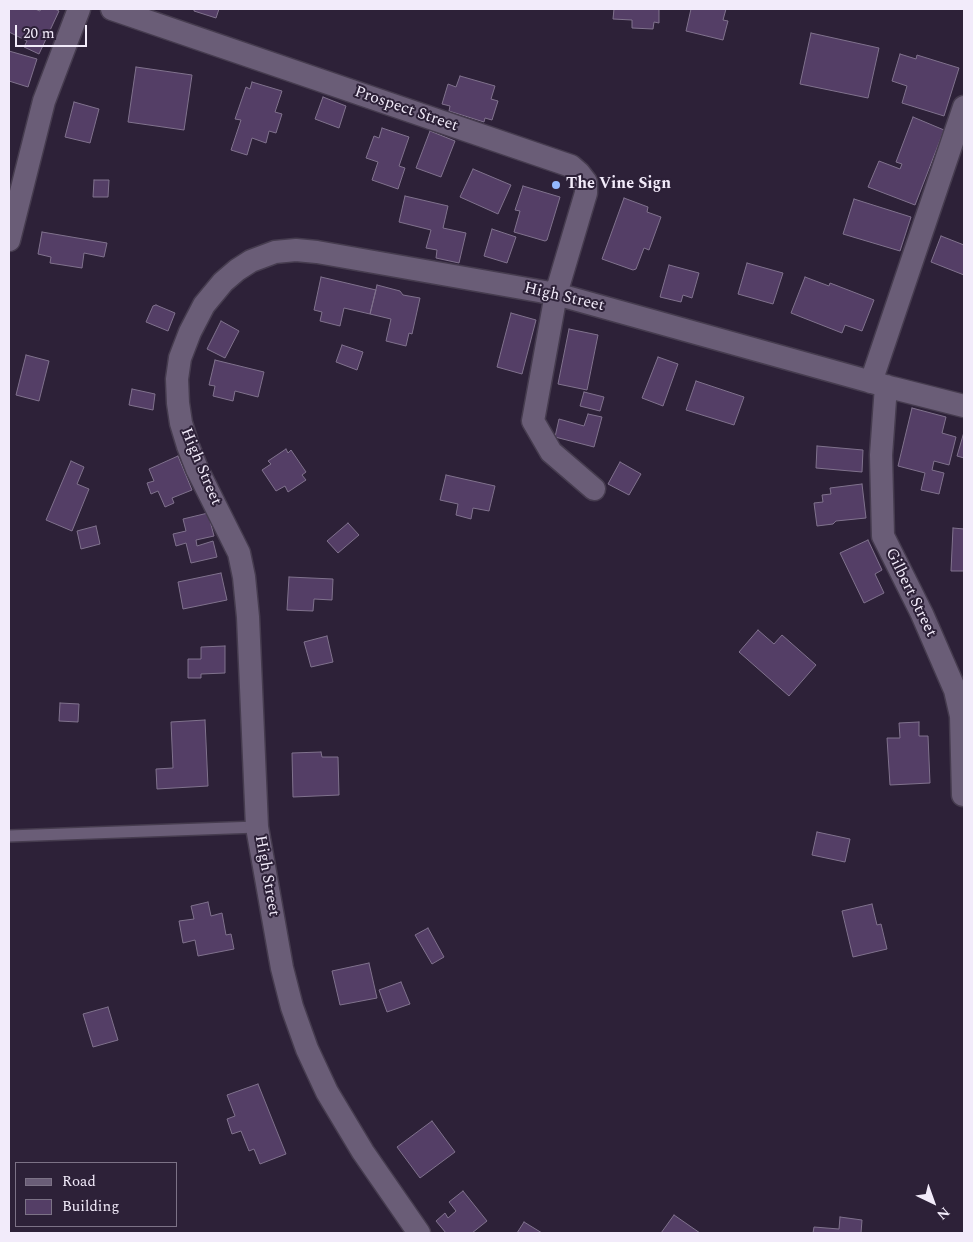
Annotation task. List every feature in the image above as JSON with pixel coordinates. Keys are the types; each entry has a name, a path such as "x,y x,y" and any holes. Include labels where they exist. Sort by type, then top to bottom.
{"street":[{"path":"9,240 44,101 79,9"},
{"name":"Prospect Street","path":"112,9 571,166 579,173 586,182 586,193 556,294 533,421 551,452 594,489"},
{"name":"Gilbert Street","path":"963,795 961,716 955,690 922,614 883,536 879,384 964,107"},
{"name":"High Street","path":"419,1233 363,1152 327,1092 306,1049 282,968 257,827 248,617 244,577 239,553 197,469 188,446 181,423 178,403 177,379 180,358 190,332 204,305 223,282 250,261 275,252 296,250 316,252 556,294 964,406"}],"lane":[{"path":"9,836 257,827"}],"building":[{"path":"9,9 35,9 40,11 41,9 55,9 59,11 39,54 24,47 27,41 9,32"},
{"path":"194,9 219,9 216,18 194,11"},
{"path":"614,9 659,9 659,23 654,22 653,29 632,28 632,20 613,19"},
{"path":"691,9 726,9 723,20 728,21 723,40 686,31"},
{"path":"811,33 879,48 868,98 800,84"},
{"path":"9,51 37,59 28,87 9,81"},
{"path":"900,54 916,59 917,55 959,68 944,116 902,103 907,86 892,81"},
{"path":"136,67 192,75 184,130 128,122"},
{"path":"460,76 495,86 491,99 498,101 492,120 485,118 484,122 449,111 450,106 442,104 448,84 456,87"},
{"path":"252,82 282,91 275,112 282,114 276,133 269,131 266,143 252,138 247,155 231,150 241,120 235,119 246,87 250,89"},
{"path":"323,97 346,106 339,128 315,119"},
{"path":"74,102 99,109 90,143 65,137"},
{"path":"913,117 944,130 915,205 868,187 879,161 900,169 902,164 896,162"},
{"path":"382,128 409,137 399,166 405,168 398,189 372,180 378,162 366,158 374,136 379,138"},
{"path":"430,131 455,141 441,177 416,168"},
{"path":"473,169 511,185 498,214 460,197"},
{"path":"94,180 109,180 108,197 93,197"},
{"path":"523,186 560,197 547,240 545,241 514,232 520,211 515,210"},
{"path":"405,196 448,206 443,228 466,233 459,263 436,258 437,250 426,248 431,230 399,222"},
{"path":"624,198 648,207 647,212 661,217 649,250 644,248 636,269 633,270 602,259"},
{"path":"854,199 911,217 900,251 843,234"},
{"path":"492,229 516,237 507,263 484,256"},
{"path":"42,232 107,243 104,257 84,253 82,268 50,263 51,257 38,254"},
{"path":"941,236 964,245 964,275 931,262"},
{"path":"747,263 783,273 773,304 738,294"},
{"path":"669,265 699,273 692,298 683,295 681,302 660,297"},
{"path":"321,277 376,290 370,314 344,308 340,326 320,321 322,312 314,310"},
{"path":"805,277 829,286 830,283 874,300 862,331 845,325 842,333 791,313"},
{"path":"377,285 400,291 403,295 420,298 412,334 409,333 406,346 386,341 391,319 370,314"},
{"path":"156,305 175,313 168,331 146,322 153,306"},
{"path":"511,313 536,320 522,374 497,367"},
{"path":"221,321 239,331 225,358 207,349"},
{"path":"569,329 598,335 587,390 558,384"},
{"path":"342,345 363,352 357,370 336,362"},
{"path":"26,355 49,361 39,401 16,395"},
{"path":"658,357 678,364 663,406 642,398"},
{"path":"215,360 264,372 258,397 235,391 233,401 213,396 215,386 209,385"},
{"path":"696,381 744,397 734,425 686,410"},
{"path":"132,389 155,394 153,410 129,405"},
{"path":"584,392 604,397 600,411 580,406"},
{"path":"912,408 946,417 942,433 956,437 949,465 934,461 932,470 944,473 939,494 921,490 925,473 898,466"},
{"path":"588,414 602,417 594,447 555,437 559,419 584,426"},
{"path":"964,432 964,458 957,456"},
{"path":"817,446 863,450 862,472 816,468"},
{"path":"286,449 288,453 291,450 306,472 302,475 306,480 288,492 285,486 276,491 262,470 271,464 268,461"},
{"path":"178,456 192,490 172,498 174,503 165,507 158,491 151,494 147,483 154,481 149,469"},
{"path":"71,461 84,467 77,484 89,489 72,531 46,520"},
{"path":"620,462 641,474 629,495 608,484"},
{"path":"446,475 495,486 489,511 473,508 471,519 456,515 458,504 440,500"},
{"path":"862,484 866,518 836,521 833,524 817,526 814,503 823,502 822,495 831,494 830,488"},
{"path":"208,513 214,536 196,540 197,546 213,541 217,557 191,563 186,543 176,546 173,534 186,531 183,519"},
{"path":"348,523 359,535 338,553 327,541"},
{"path":"96,526 100,544 81,549 77,531"},
{"path":"953,528 964,529 964,571 951,571"},
{"path":"868,540 882,570 875,574 884,593 864,603 840,553"},
{"path":"221,573 227,600 183,609 178,582"},
{"path":"289,577 333,579 332,600 314,599 313,611 287,610"},
{"path":"758,630 774,644 782,635 816,665 789,696 739,652"},
{"path":"327,636 333,662 311,667 304,642"},
{"path":"225,646 225,673 201,674 201,678 188,678 188,659 201,659 201,647"},
{"path":"60,703 79,704 78,722 59,721"},
{"path":"205,720 208,786 157,789 156,769 173,768 171,722"},
{"path":"919,722 919,736 928,736 930,783 890,785 887,738 900,738 899,723"},
{"path":"321,752 322,757 338,757 339,795 293,797 292,753"},
{"path":"817,832 850,839 845,862 812,855"},
{"path":"208,902 211,916 222,913 226,935 231,934 234,949 198,956 195,940 183,943 179,921 194,919 191,906"},
{"path":"872,904 877,925 881,924 887,949 853,957 842,911"},
{"path":"428,928 444,957 432,964 415,935"},
{"path":"369,963 377,998 340,1005 332,971"},
{"path":"401,982 410,1004 387,1012 379,990"},
{"path":"108,1007 118,1040 93,1047 83,1014"},
{"path":"258,1084 286,1154 260,1164 254,1149 249,1151 241,1131 232,1134 227,1119 235,1116 227,1095"},
{"path":"432,1121 455,1152 420,1178 397,1147"},
{"path":"463,1191 487,1221 472,1233 446,1233 436,1221 445,1213 448,1218 456,1211 449,1202"},
{"path":"674,1215 700,1233 661,1233"},
{"path":"840,1217 862,1220 861,1233 813,1233 814,1227 839,1229"},
{"path":"524,1222 542,1233 517,1233"}],"place":[{"name":"The Vine Sign","path":"556,185"}]}
